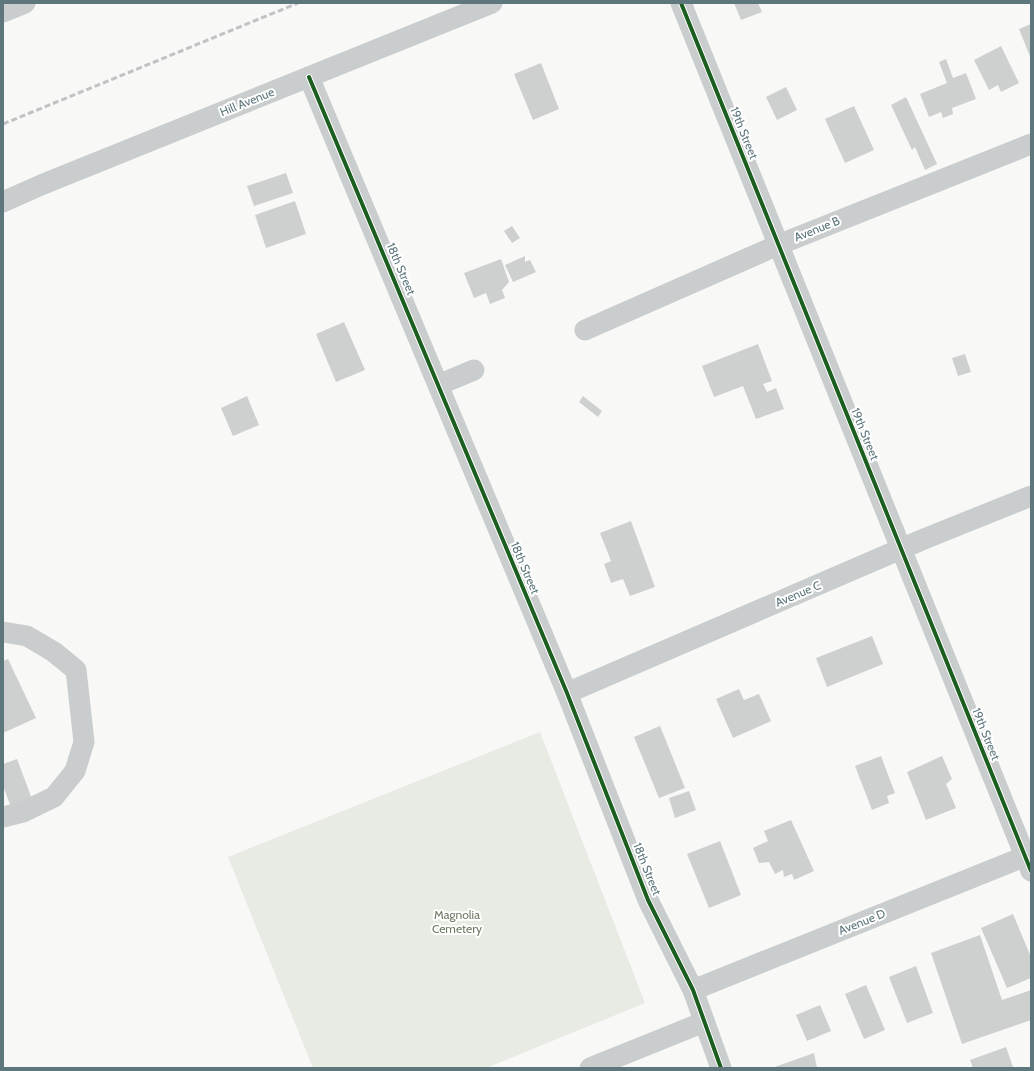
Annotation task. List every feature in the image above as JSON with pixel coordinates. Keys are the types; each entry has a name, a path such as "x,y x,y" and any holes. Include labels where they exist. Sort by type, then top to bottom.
{"street":[{"path":"3,12 25,3"},
{"name":"Hill Avenue","path":"3,202 41,185 492,3"},
{"name":"19th Street","path":"681,3 901,549 1029,860"},
{"name":"18th Street","path":"309,77 567,693 648,900 693,990 721,1068"},
{"name":"Avenue B","path":"585,330 778,245 1031,144"},
{"path":"438,385 474,370"},
{"name":"Avenue C","path":"567,693 901,549 1031,496"},
{"path":"3,632 27,636 54,652 76,670 84,742 75,771 54,797 23,812 3,817"},
{"name":"Avenue D","path":"693,990 1029,860"},
{"path":"590,1068 632,1060 704,1022"}],"green space":[{"name":"Magnolia Cemetery","path":"540,732 645,1003 486,1068 313,1068 228,857"}],"building":[{"path":"734,3 758,3 762,12 741,20"},
{"path":"1031,24 1031,59 1019,29"},
{"path":"1001,46 1019,83 1001,92 998,85 989,90 974,60"},
{"path":"946,59 953,78 966,73 976,99 952,108 953,114 943,118 941,112 929,117 920,94 947,83 939,62"},
{"path":"541,63 559,109 533,120 514,74"},
{"path":"786,87 797,110 777,120 766,97"},
{"path":"906,97 937,164 925,170 915,147 912,150 891,105"},
{"path":"854,106 874,150 845,163 825,119"},
{"path":"286,173 293,193 254,206 247,186"},
{"path":"295,201 306,234 266,248 255,215"},
{"path":"512,226 520,238 512,243 504,231"},
{"path":"525,256 525,262 530,260 536,272 513,282 505,265"},
{"path":"501,259 509,282 502,290 505,298 490,304 486,293 474,298 464,273"},
{"path":"344,322 365,370 336,382 316,334"},
{"path":"758,344 772,381 763,384 767,392 776,388 784,409 756,419 743,386 714,397 702,366"},
{"path":"965,354 971,372 958,376 952,358"},
{"path":"247,396 259,425 233,436 221,408"},
{"path":"583,396 602,411 598,417 579,402"},
{"path":"631,521 655,587 630,596 623,579 611,583 604,564 611,561 600,533"},
{"path":"872,636 883,664 827,687 816,658"},
{"path":"8,659 36,718 3,733 3,661"},
{"path":"739,689 744,700 759,694 771,721 733,738 716,699"},
{"path":"660,726 685,788 659,798 634,737"},
{"path":"881,756 895,793 887,796 889,803 872,810 855,766"},
{"path":"942,756 952,779 946,784 956,808 926,820 907,772"},
{"path":"17,759 32,799 11,807 3,786 3,764"},
{"path":"689,791 696,810 675,818 669,798"},
{"path":"791,820 814,871 794,880 792,874 784,877 783,870 775,874 769,862 759,863 753,848 768,841 764,831"},
{"path":"720,841 741,895 709,908 687,854"},
{"path":"1013,914 1031,957 1031,978 1007,988 981,928"},
{"path":"980,935 1002,1000 1031,990 1031,1020 962,1044 931,953"},
{"path":"916,966 933,1013 907,1023 889,977"},
{"path":"866,985 885,1030 864,1039 845,994"},
{"path":"820,1005 831,1031 807,1041 796,1015"},
{"path":"1006,1047 1013,1067 973,1068 970,1060"},
{"path":"814,1053 817,1068 772,1068"}],"railway":[{"path":"3,124 298,3"}],"cycle path":[{"path":"681,3 1031,871"},
{"path":"309,77 567,693 648,900 693,990 721,1068"}]}
